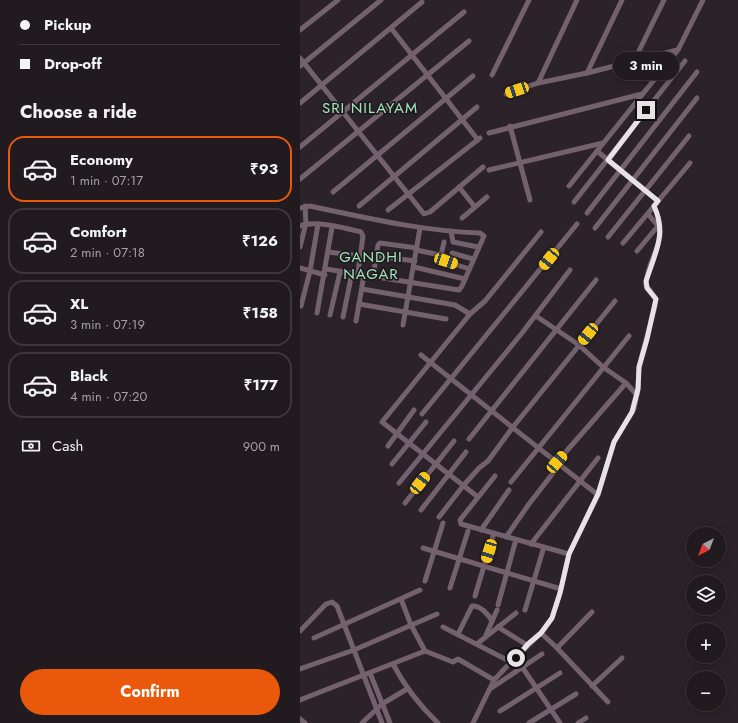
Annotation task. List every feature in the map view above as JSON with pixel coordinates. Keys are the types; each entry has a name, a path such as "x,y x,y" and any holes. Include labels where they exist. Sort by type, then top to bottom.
{"street":[{"path":"300,30 338,0"},
{"path":"302,64 381,0"},
{"path":"492,75 529,0"},
{"path":"538,83 577,0"},
{"path":"586,74 622,0"},
{"path":"634,61 664,0"},
{"path":"568,186 678,50 703,0"},
{"path":"300,103 422,2"},
{"path":"300,147 464,12"},
{"path":"388,210 479,139 391,28"},
{"path":"300,179 469,41"},
{"path":"506,94 538,83 586,74 678,50"},
{"path":"300,58 302,64 321,85 394,178 426,214 483,167"},
{"path":"574,202 685,61"},
{"path":"587,213 697,72"},
{"path":"333,192 473,76"},
{"path":"490,133 510,126 642,94"},
{"path":"595,228 697,98"},
{"path":"359,206 477,107"},
{"path":"510,126 530,200"},
{"path":"608,237 689,136"},
{"path":"489,170 603,143"},
{"path":"597,151 658,201"},
{"path":"623,243 690,163"},
{"path":"459,187 475,207"},
{"path":"462,218 487,197"},
{"path":"473,723 494,680 541,633 552,618 561,589 569,554 598,494 614,442 632,412 637,394 639,367 656,299 646,285 661,233 661,224 654,206"},
{"path":"300,247 306,223 303,207 420,228 482,234 484,236 461,289 458,290 358,273 310,271 300,268"},
{"path":"638,251 658,226 648,214"},
{"path":"300,226 306,223 318,224 361,232 363,236 358,273"},
{"path":"301,306 310,271 318,224"},
{"path":"422,414 577,224"},
{"path":"317,312 332,227"},
{"path":"403,325 420,228"},
{"path":"451,231 453,242 478,247"},
{"path":"478,497 382,422 470,314 485,301 541,232"},
{"path":"444,242 444,258"},
{"path":"373,276 376,256 380,243 417,249 444,258 469,269"},
{"path":"328,252 360,256"},
{"path":"452,253 473,259"},
{"path":"376,256 414,264 465,279"},
{"path":"399,483 536,316 570,270"},
{"path":"330,315 340,272"},
{"path":"343,317 352,273"},
{"path":"356,321 364,275"},
{"path":"469,439 596,280"},
{"path":"362,289 455,305 470,314"},
{"path":"439,517 463,486 478,469 488,461 513,427 615,301"},
{"path":"359,304 446,319"},
{"path":"536,316 579,345 603,367 626,383 637,394"},
{"path":"511,482 629,336"},
{"path":"421,355 598,494"},
{"path":"506,537 559,463 626,383"},
{"path":"388,446 414,410"},
{"path":"392,464 426,422"},
{"path":"405,503 454,441"},
{"path":"421,510 466,452"},
{"path":"531,544 598,458"},
{"path":"495,476 460,521 465,526 569,554"},
{"path":"481,530 509,490"},
{"path":"425,581 443,524"},
{"path":"450,588 468,531"},
{"path":"475,596 493,536"},
{"path":"485,636 498,608 515,543"},
{"path":"423,548 561,589"},
{"path":"525,610 543,550"},
{"path":"314,638 420,590"},
{"path":"401,599 411,625 425,651 453,662 458,659 494,680"},
{"path":"300,631 326,604 332,602 337,606 382,723"},
{"path":"458,634 472,606 476,606 486,612 492,621"},
{"path":"557,648 592,612"},
{"path":"478,643 516,613"},
{"path":"300,669 354,650 437,614"},
{"path":"443,627 478,643 511,662"},
{"path":"498,627 528,645"},
{"path":"541,633 608,702"},
{"path":"300,700 425,651"},
{"path":"490,689 542,654"},
{"path":"516,658 560,723"},
{"path":"592,686 622,658"},
{"path":"393,664 407,690 416,702 438,723"},
{"path":"370,673 390,723"},
{"path":"500,711 560,673"},
{"path":"362,723 382,704 407,690"},
{"path":"529,723 576,694"},
{"path":"578,723 586,718"},
{"path":"300,719 305,723"}],"district":[{"name":"SRI NILAYAM","path":"370,108"},
{"name":"GANDHI NAGAR","path":"371,266"}],"route":[{"path":"516,658 528,644 541,633 552,618 560,593 569,554 598,494 614,442 634,409 638,389 639,367 656,299 654,294 647,288 646,281 661,233 661,224 654,206 658,201 608,160 646,110"}]}
